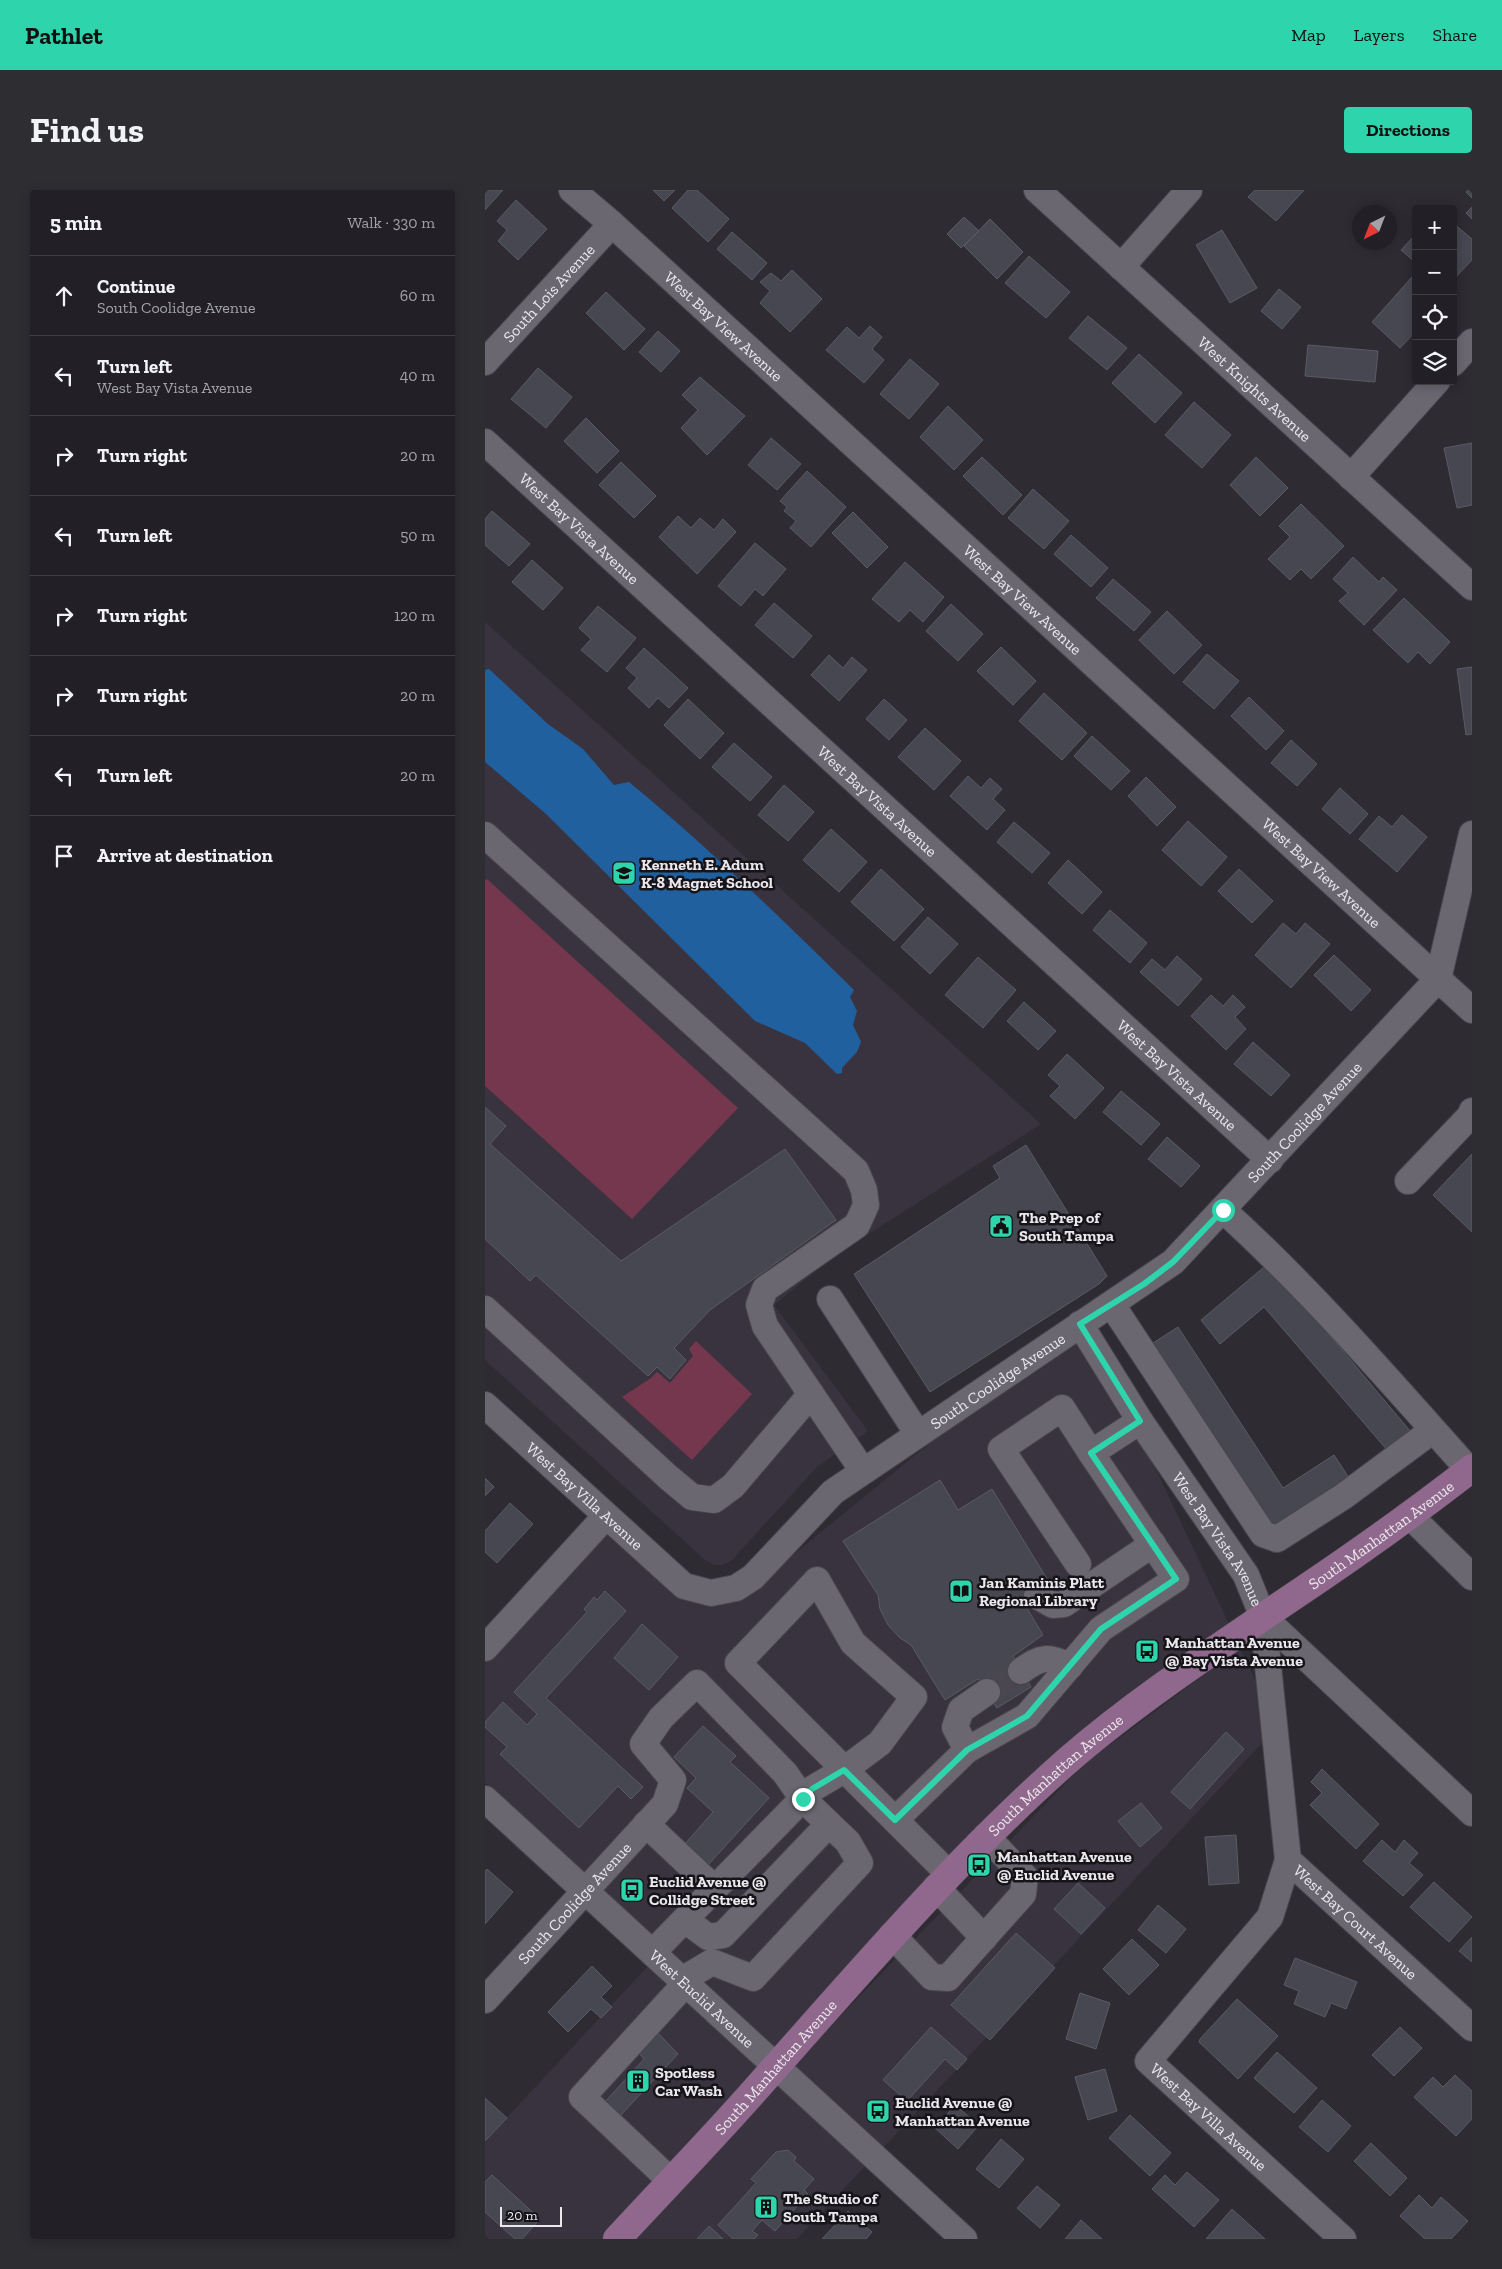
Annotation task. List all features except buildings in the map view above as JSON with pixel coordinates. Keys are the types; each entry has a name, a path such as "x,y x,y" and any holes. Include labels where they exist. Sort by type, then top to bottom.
{"main road":[{"name":"South Manhattan Avenue","path":"617,2239 776,2066 891,1935 986,1836 1069,1760 1139,1704 1409,1515 1471,1469"}],"street":[{"name":"West Bay View Avenue","path":"572,190 612,224 1438,979 1470,1003"},
{"name":"West Knights Avenue","path":"1037,190 1472,587"},
{"path":"1121,266 1189,190"},
{"name":"South Lois Avenue","path":"485,362 612,224"},
{"path":"1457,359 1472,342"},
{"path":"1351,477 1433,385"},
{"name":"West Bay Vista Avenue","path":"485,442 1270,1160"},
{"name":"South Coolidge Avenue","path":"684,1586 711,1594 735,1588 753,1577 833,1492 1173,1262 1438,979 1472,834"},
{"path":"485,835 856,1171 865,1190 866,1205 857,1225 765,1289 759,1304 765,1326 863,1471"},
{"path":"1408,1181 1471,1115 1472,1111"},
{"path":"1223,1210 1257,1241 1339,1325 1433,1430 1471,1469"},
{"path":"830,1299 919,1434"},
{"path":"1112,1305 1263,1534 1277,1539 1344,1496 1433,1430"},
{"path":"485,1309 692,1497 714,1500 733,1486 811,1394"},
{"name":"West Bay Vista Avenue","path":"1080,1324 1140,1421 1246,1575 1263,1617 1472,1813"},
{"name":"West Bay Villa Avenue","path":"485,1406 684,1586"},
{"path":"895,1820 967,1750 1027,1716 1101,1629 1176,1579 1062,1408 1001,1449 1078,1564"},
{"path":"1091,1453 1140,1421"},
{"path":"1409,1515 1472,1578"},
{"path":"485,1648 606,1516"},
{"path":"1037,1596 1053,1605 1064,1604 1153,1544"},
{"path":"653,1952 812,1789 844,1770 880,1744 915,1697 853,1644 817,1580 738,1663 844,1770 895,1820 943,1880 984,1938"},
{"name":"West Bay Court Avenue","path":"1263,1617 1288,1860 1472,2028"},
{"path":"1021,1671 1037,1660 1051,1658 1070,1666"},
{"name":"South Coolidge Avenue","path":"485,2000 665,1804 673,1780 643,1744 661,1718 697,1683 785,1773 803,1799"},
{"path":"967,1750 955,1727 958,1718 961,1710 987,1692"},
{"name":"West Euclid Avenue","path":"485,1799 964,2239"},
{"path":"671,2181 582,2097 684,1982 711,1962 753,1978 860,1863 848,1842 803,1799"},
{"path":"647,1824 715,1889"},
{"path":"685,1920 708,1938 723,1935 829,1824"},
{"path":"891,1935 932,1977 948,1978 1023,1894 1025,1877 986,1836"},
{"name":"West Bay Villa Avenue","path":"1288,1860 1270,1918 1148,2061 1343,2239"}],"shaded area":[{"name":"Kenneth E. Adum K-8 Magnet School","path":"485,622 1041,1124 834,1256 774,1305 868,1431 817,1467 731,1561 722,1565 714,1565 704,1559 485,1360"},
{"path":"487,879 738,1108 632,1219 485,1086 485,881"},
{"path":"1076,1340 1150,1457 1231,1628 1069,1749 777,2050 485,1783 485,1664 606,1532 671,1590 670,1593 684,1601 772,1572 957,1421"},
{"path":"696,1341 752,1394 692,1460 622,1397 657,1372 670,1383 693,1356 689,1349"},
{"path":"1240,1648 1258,1686 1264,1741 883,2148 793,2065 1083,1765"},
{"path":"649,1965 760,2068 602,2239 485,2239 485,2141"},
{"path":"776,2082 866,2165 797,2239 631,2239"}],"water":[{"path":"489,669 548,724 583,749 614,785 629,782 716,857 854,990 850,997 857,1011 853,1025 861,1042 857,1052 842,1068 842,1073 837,1074 805,1043 755,1021 546,814 485,762 485,670"}],"tunnel":[{"path":"987,1692 1021,1671"}],"place":[{"name":"Kenneth E. Adum K-8 Magnet School","path":"624,873"},
{"name":"The Prep of South Tampa","path":"1001,1226"},
{"name":"Jan Kaminis Platt Regional Library","path":"961,1591"},
{"name":"Manhattan Avenue @ Bay Vista Avenue","path":"1147,1651"},
{"name":"Manhattan Avenue @ Euclid Avenue","path":"979,1865"},
{"name":"Euclid Avenue @ Collidge Street","path":"632,1890"},
{"name":"Spotless Car Wash","path":"638,2081"},
{"name":"Euclid Avenue @ Manhattan Avenue","path":"878,2111"},
{"name":"The Studio of South Tampa","path":"766,2207"}],"route":[{"path":"803,1799 812,1789 844,1770 895,1820 967,1750 1027,1716 1101,1629 1176,1579 1091,1453 1140,1421 1080,1324 1144,1284 1173,1262 1223,1210"}]}
